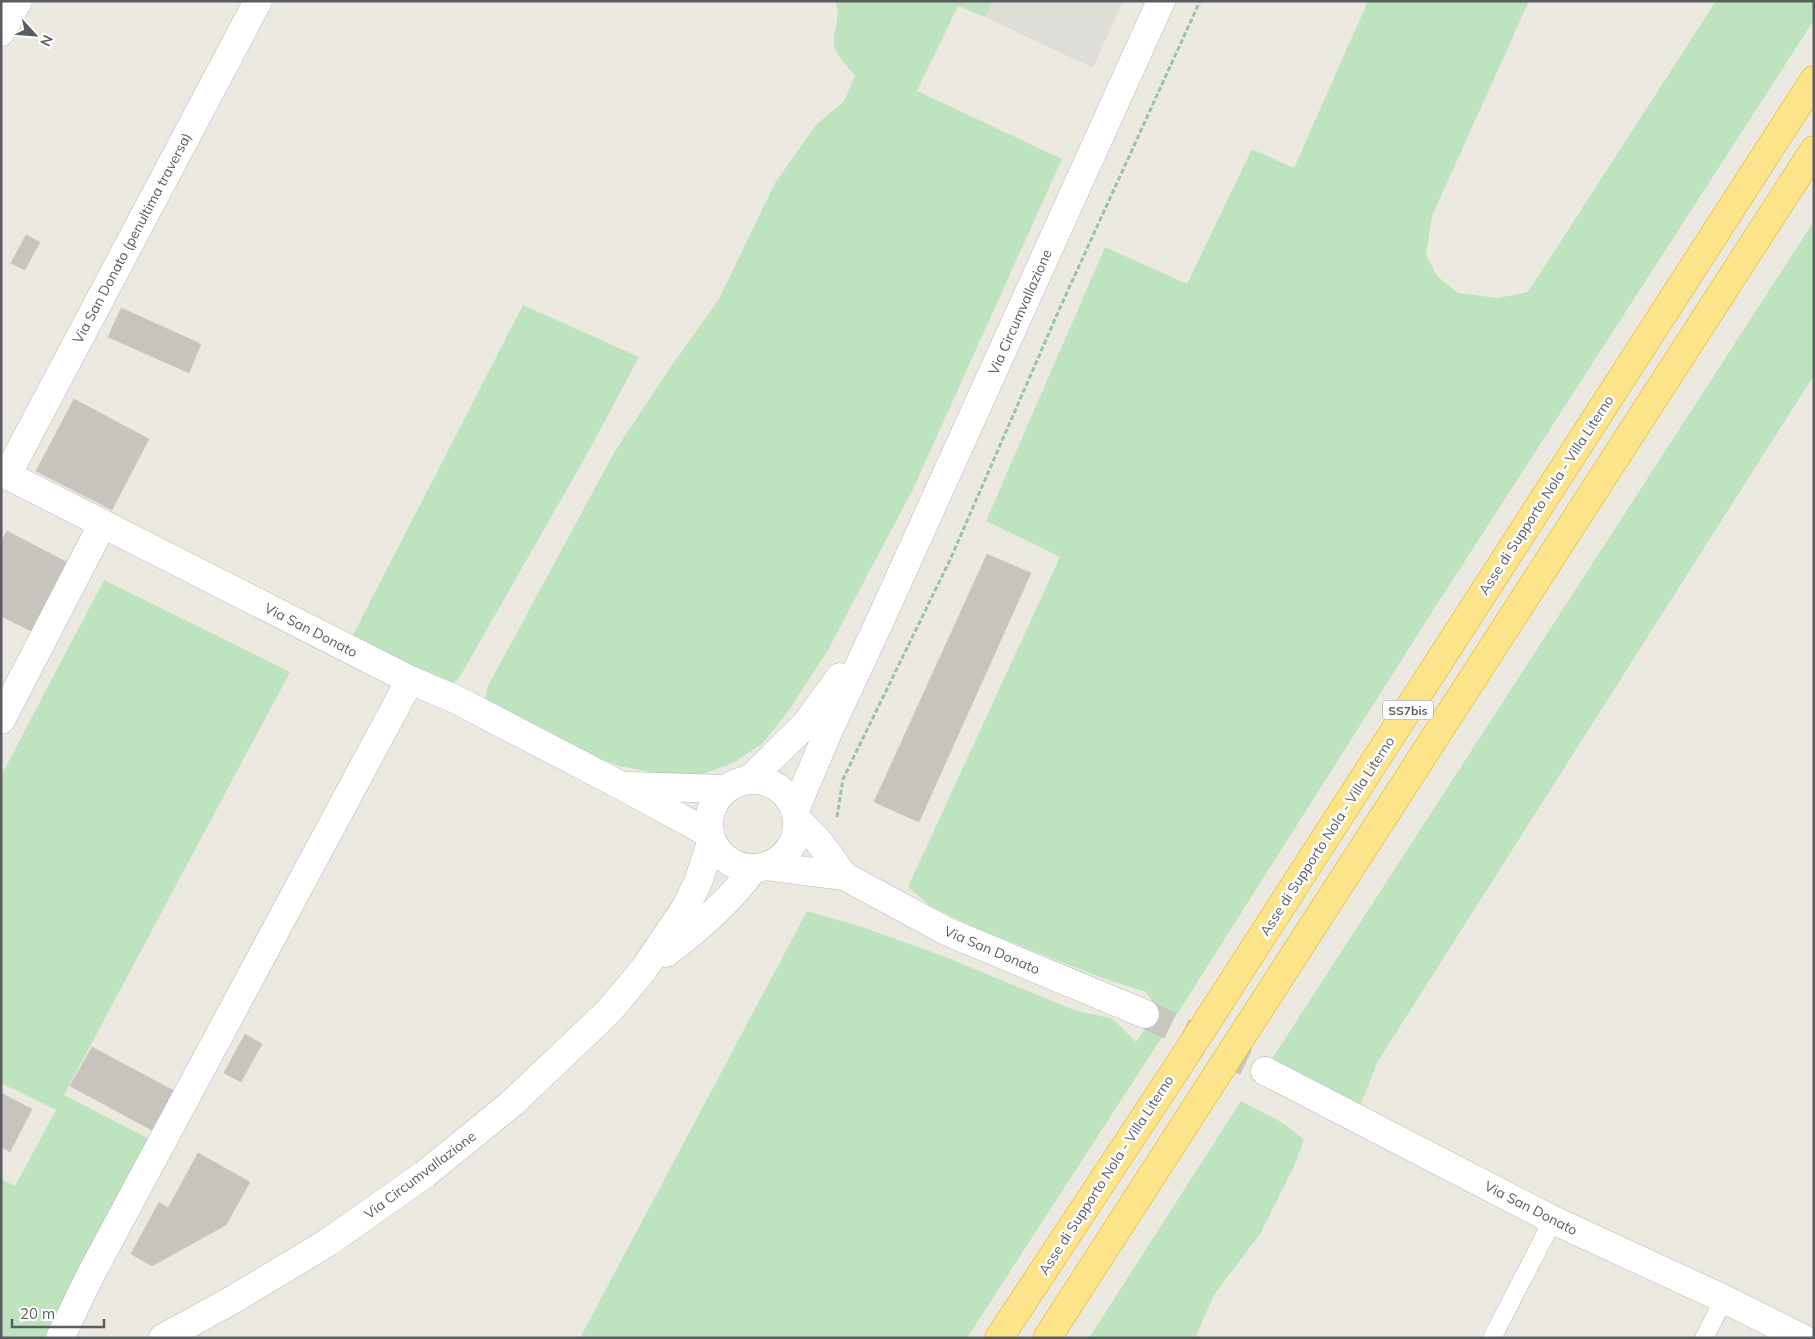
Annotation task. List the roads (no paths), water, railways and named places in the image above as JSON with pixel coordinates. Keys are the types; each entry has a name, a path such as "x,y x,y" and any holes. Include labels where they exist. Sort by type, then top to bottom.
{"highway":[{"name":"Asse di Supporto Nola - Villa Literno","path":"999,1338 1184,1057 1814,80"},
{"name":"SS7bis","path":"1047,1338 1814,150"}],"street":[{"path":"1,32 18,1"},
{"name":"Via San Donato (penultima traversa)","path":"4,474 258,1"},
{"name":"Via Circumvallazione","path":"879,623 1161,1"},
{"name":"Via San Donato","path":"4,474 410,680 455,699 622,786 712,838"},
{"path":"1,720 102,525"},
{"path":"760,867 741,866 730,861 720,853 712,838 709,821 711,809 717,798 737,784 806,724 879,623"},
{"path":"644,969 680,942 740,888 760,867 778,859 788,850 795,837 796,815 828,732 879,623"},
{"path":"60,1338 101,1257 410,680"},
{"path":"622,786 737,784 764,781 777,787 788,797 796,815"},
{"name":"Via San Donato","path":"796,815 844,876"},
{"path":"644,969 686,907 698,882 712,838"},
{"name":"Via San Donato","path":"760,867 844,876 948,932 1145,1014"},
{"name":"Via Circumvallazione","path":"163,1338 327,1243 425,1174 511,1104 609,1012 644,969"},
{"name":"Via San Donato","path":"1265,1070 1553,1220 1724,1299 1802,1338"}],"lane":[{"path":"1492,1338 1553,1220"},
{"path":"1704,1338 1724,1299"}],"tunnel":[{"path":"1145,1014 1265,1071"}]}
